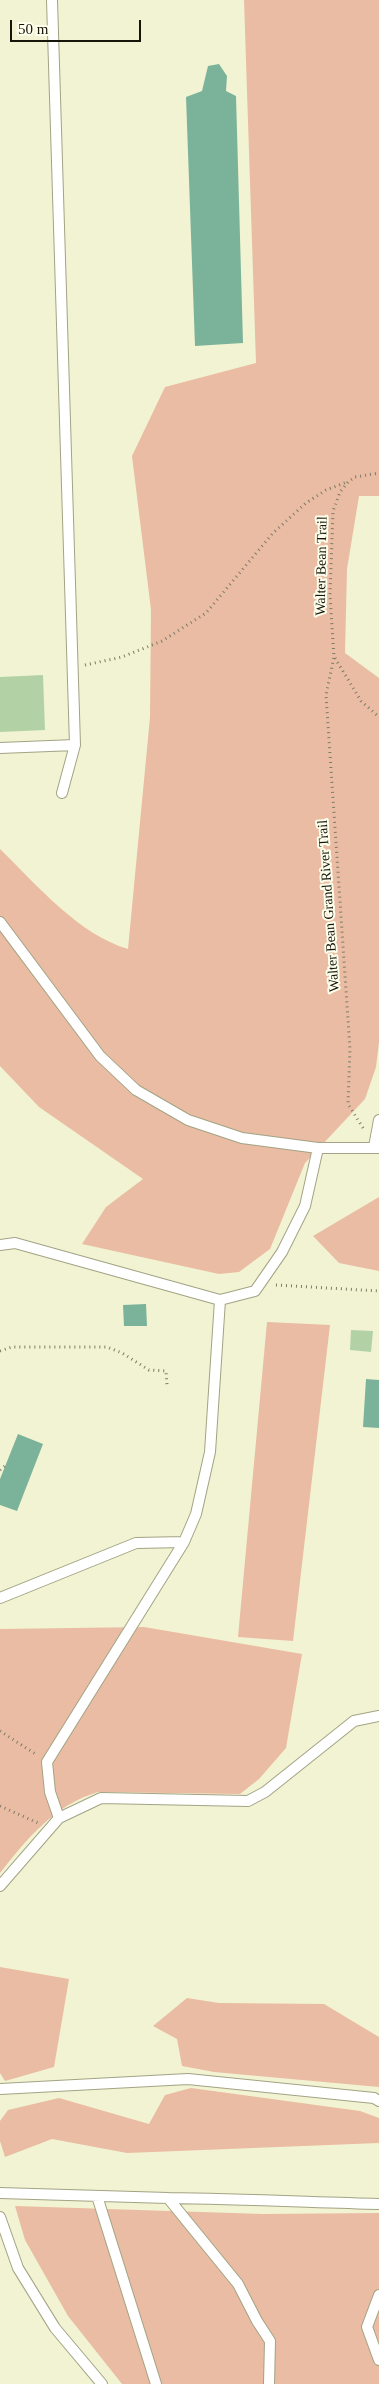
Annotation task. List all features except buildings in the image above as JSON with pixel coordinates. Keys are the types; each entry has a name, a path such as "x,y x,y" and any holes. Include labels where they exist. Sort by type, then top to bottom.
{"lane":[{"path":"52,0 75,744 62,793"},
{"path":"0,748 75,744"},
{"path":"0,922 100,1056 136,1090 188,1120 242,1138 318,1148 377,1147 379,1120"},
{"path":"0,1245 15,1243 220,1300 255,1291 282,1252 305,1206 318,1148"},
{"path":"59,1818 50,1792 48,1762 184,1542 196,1514 210,1452 220,1300"},
{"path":"0,1598 136,1543 184,1542"},
{"path":"0,1886 59,1818 101,1798 248,1801 265,1792 354,1721 379,1716"},
{"path":"0,2089 188,2079 225,2084 326,2092 374,2098 379,2102"},
{"path":"0,2193 379,2204"},
{"path":"97,2196 156,2384"},
{"path":"168,2198 238,2284 270,2342 269,2384"},
{"path":"0,2217 18,2268 55,2328 102,2384"},
{"path":"379,2295 367,2327 379,2360"}],"path":[{"path":"72,668 130,654 162,641 206,613 279,527 306,503 326,490 348,482 355,477 379,473"},
{"name":"Walter Bean Trail","path":"334,658 330,595 333,511 340,492 348,482"},
{"path":"334,658 361,701 379,717"},
{"name":"Walter Bean Grand River Trail","path":"334,658 326,695 350,1049 348,1104 377,1147"},
{"path":"260,1284 379,1291"},
{"path":"0,1351 12,1347 107,1347 122,1353 149,1370 166,1371 167,1385"},
{"path":"0,1470 5,1466"},
{"path":"0,1731 48,1762"},
{"path":"0,1806 50,1829"}],"shaded area":[{"path":"244,0 379,0 379,496 359,496 347,569 345,653 379,678 379,1042 376,1067 365,1099 305,1163 270,1249 239,1272 219,1274 82,1244 106,1207 143,1179 39,1107 0,1066 0,849 43,892 75,920 110,942 128,949 150,717 151,610 132,456 165,387 256,363"},
{"path":"219,64 227,76 226,91 236,96 243,343 195,346 186,97 202,91 208,66"},
{"path":"379,1197 379,1271 339,1263 313,1236"},
{"path":"146,1304 147,1326 124,1326 123,1305"},
{"path":"267,1322 330,1325 293,1641 238,1637"},
{"path":"366,1379 379,1380 379,1428 363,1427"},
{"path":"18,1434 43,1444 17,1511 0,1505 0,1479"},
{"path":"144,1627 302,1654 286,1748 259,1779 240,1794 98,1792 82,1798 55,1814 31,1836 0,1873 0,1629"},
{"path":"0,1967 69,1979 54,2067 5,2081 0,2073"},
{"path":"187,1998 219,2003 324,2004 379,2037 379,2087 214,2072 182,2066 177,2039 153,2026"},
{"path":"191,2088 360,2111 379,2118 379,2143 127,2153 52,2139 5,2157 0,2141 0,2121 8,2110 59,2098 149,2124 165,2095"},
{"path":"15,2206 263,2214 379,2213 379,2384 122,2384 68,2316 25,2240"}]}
